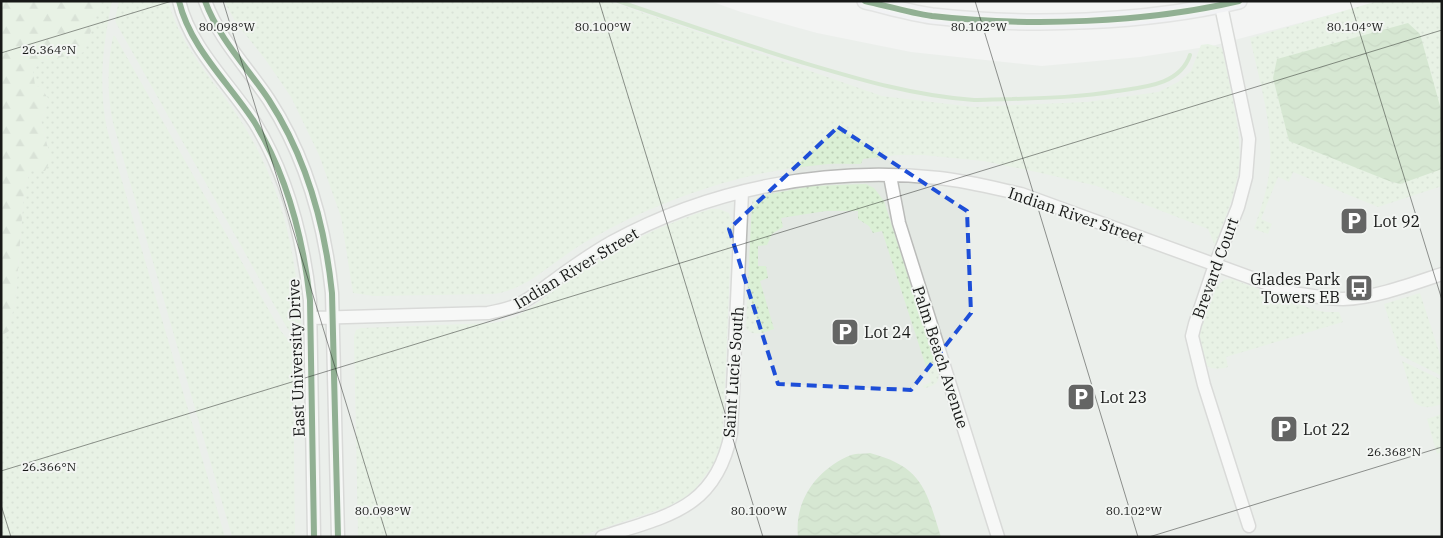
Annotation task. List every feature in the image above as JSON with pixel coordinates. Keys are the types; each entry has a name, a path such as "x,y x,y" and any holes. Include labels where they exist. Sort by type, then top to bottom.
{"main road":[{"path":"865,1 930,16 1044,22 1133,17 1240,1"}],"street":[{"name":"East University Drive","path":"180,1 182,14 189,30 255,124 282,180 299,232 306,264 310,318 314,537"},
{"path":"205,1 219,30 269,101 302,166 321,222 328,254 333,317 338,537"},
{"name":"Brevard Court","path":"1221,3 1249,138 1246,177 1238,207 1215,266 1192,336 1204,385 1249,526"},
{"name":"Indian River Street","path":"310,318 488,313 504,310 530,298 611,242 650,224 694,206 742,192 808,179 890,176 939,178 978,184 1021,194 1293,293 1334,299 1354,298 1376,294 1442,274"},
{"name":"Palm Beach Avenue","path":"890,176 900,223 998,537"},
{"name":"Saint Lucie South","path":"602,537 668,515 691,503 700,496 714,478 725,458 731,433 742,192"}],"highlighted area":[{"path":"838,127 967,211 971,313 911,390 778,384 729,229"}],"shaded area":[{"path":"1,1 710,1 741,12 817,33 911,52 1042,66 1140,57 1212,46 1382,1 1442,1 1442,537 1,537"}],"green space":[{"path":"1,1 101,1 84,52 40,62 33,71 35,85 42,89 49,100 41,121 51,160 45,171 30,171 24,192 16,294 9,331 1,336"},
{"path":"101,1 112,1 106,34 102,80 107,129 225,537 1,537 1,336 9,331 16,294 24,192 30,171 51,160 41,121 49,100 42,89 34,85 33,71 40,62 84,52"},
{"path":"119,1 168,1 174,19 190,50 231,106 256,147 278,199 286,226 297,281 302,339 299,340 287,328 116,23 115,19"},
{"path":"224,1 609,1 882,96 973,107 1087,102 1158,92 1178,82 1191,71 1201,45 1208,44 1222,48 1237,125 1240,155 1239,169 1232,198 1215,246 1208,229 1097,186 983,161 923,155 898,155 863,159 861,164 824,164 791,168 763,173 707,188 627,220 572,250 522,285 503,292 493,294 374,296 353,293 341,217 319,155 291,97 265,59 236,23"},
{"path":"1378,1 1441,1 1442,186 1378,207 1293,172 1289,182 1278,177 1261,219 1272,224 1268,234 1254,229 1267,187 1270,140 1265,105 1250,38"},
{"path":"113,36 115,36 280,330 293,346 295,537 232,537 113,123 108,80"},
{"path":"866,184 874,188 884,201 939,373 937,382 925,388 922,386 931,382 882,231 873,233 869,226 858,219 858,211 826,211 781,218 783,227 772,234 767,245 758,246 758,266 766,266 768,278 760,281 774,329 755,334 746,328 752,200 765,195 812,186"},
{"path":"711,209 719,209 729,213 732,221 723,430 721,445 713,465 695,489 684,498 667,507 577,537 358,537 354,336 356,330 361,328 503,321 523,313 589,265 642,236"},
{"path":"1228,279 1315,310 1339,312 1343,322 1226,357 1228,367 1217,369 1207,366 1199,337 1200,331 1217,286"},
{"path":"1420,293 1442,361 1442,376 1400,355 1384,304"},
{"path":"1402,361 1442,380 1442,404 1424,407 1414,402"},
{"path":"1442,414 1442,452 1437,454 1427,419"}],"water":[{"path":"1408,23 1420,34 1442,113 1442,169 1400,184 1289,141 1273,78 1277,59"},
{"path":"870,453 901,465 912,473 926,493 941,537 798,537 798,523 804,498 818,477 839,461 851,455"}],"waterway":[{"path":"618,1 844,75 908,91 952,98 974,100 1051,98 1091,95 1138,88 1170,79 1185,65 1190,55"}],"cycle path":[{"path":"179,1 184,18 201,50 245,108 267,144 285,186 298,231 310,300 314,537"},
{"path":"205,1 218,28 269,100 282,122 303,168 319,218 332,293 338,537"},
{"path":"865,1 932,16 1047,22 1087,21 1165,14 1239,1"}],"place":[{"name":"Lot 92","path":"1354,221"},
{"name":"Glades Park Towers EB","path":"1359,288"},
{"name":"Lot 24","path":"845,332"},
{"name":"Lot 23","path":"1081,397"},
{"name":"Lot 22","path":"1284,429"}]}
